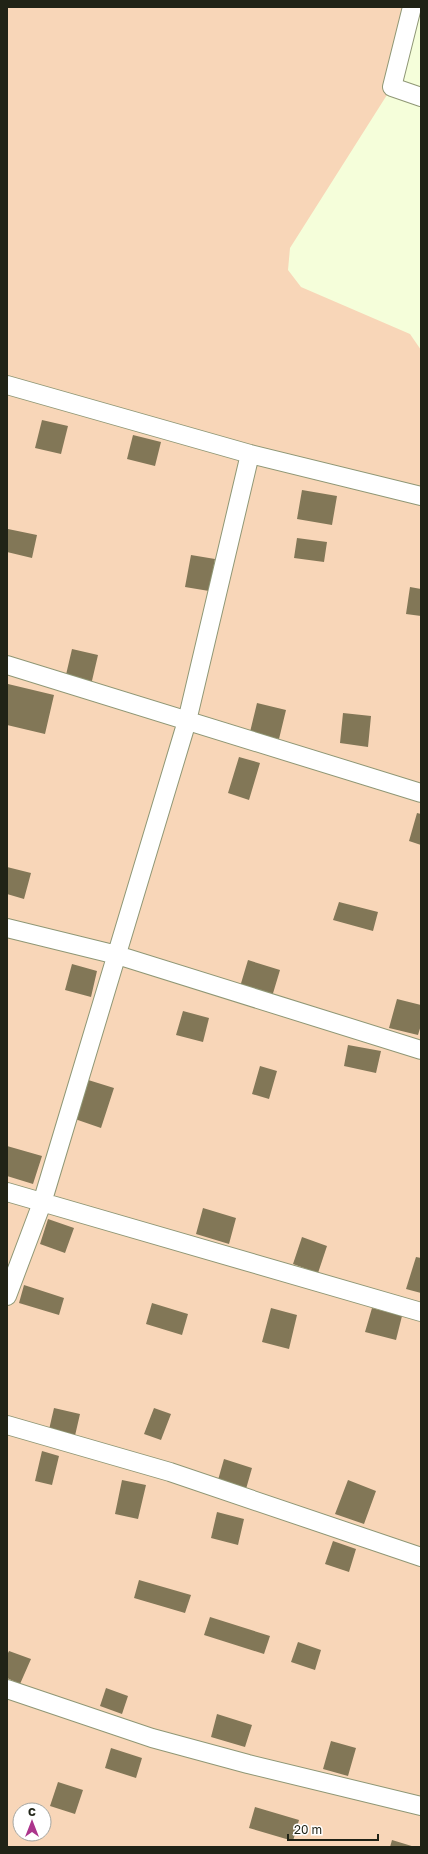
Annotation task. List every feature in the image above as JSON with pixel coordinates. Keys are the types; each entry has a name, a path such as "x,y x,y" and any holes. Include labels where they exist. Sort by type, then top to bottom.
{"lane":[{"path":"412,7 392,87 421,97"},
{"path":"7,385 250,454 421,496"},
{"path":"7,1296 42,1203 187,721 250,454"},
{"path":"7,666 421,793"},
{"path":"7,928 117,955 421,1050"},
{"path":"7,1192 421,1312"},
{"path":"7,1424 170,1472 421,1557"},
{"path":"7,1689 152,1738 248,1764 421,1806"}],"shaded area":[{"path":"7,7 412,7 392,87 290,248 288,270 301,287 410,334 421,350 421,1847 7,1847"}],"building":[{"path":"42,420 68,426 61,454 35,448"},
{"path":"133,435 161,442 155,466 127,459"},
{"path":"302,490 337,496 332,525 297,519"},
{"path":"8,529 37,535 32,558 7,552"},
{"path":"297,538 327,542 324,562 294,558"},
{"path":"191,555 215,559 209,591 185,587"},
{"path":"410,587 421,589 421,616 406,614"},
{"path":"72,649 98,655 91,685 65,679"},
{"path":"8,684 54,695 45,734 7,725"},
{"path":"257,703 286,710 279,739 250,732"},
{"path":"343,713 371,716 368,747 340,743"},
{"path":"239,757 260,763 249,800 228,793"},
{"path":"417,813 421,814 421,845 409,841"},
{"path":"7,867 31,873 24,899 7,894"},
{"path":"339,902 378,912 373,931 333,920"},
{"path":"248,960 280,970 271,1000 239,990"},
{"path":"72,964 97,971 91,997 65,990"},
{"path":"397,999 421,1005 421,1025 418,1035 389,1028"},
{"path":"183,1011 209,1018 203,1042 176,1035"},
{"path":"348,1045 381,1051 376,1073 344,1066"},
{"path":"260,1066 277,1071 269,1099 252,1094"},
{"path":"85,1079 114,1088 101,1128 72,1118"},
{"path":"7,1146 42,1156 33,1184 7,1176"},
{"path":"203,1208 236,1218 229,1244 196,1234"},
{"path":"48,1219 74,1228 65,1253 40,1244"},
{"path":"302,1237 327,1246 318,1273 293,1264"},
{"path":"416,1257 421,1258 421,1293 406,1289"},
{"path":"24,1285 64,1298 59,1315 19,1303"},
{"path":"152,1303 188,1314 182,1335 146,1324"},
{"path":"271,1308 297,1315 289,1349 262,1342"},
{"path":"372,1308 402,1316 396,1340 365,1332"},
{"path":"54,1408 80,1414 74,1440 48,1434"},
{"path":"154,1408 171,1414 161,1440 144,1434"},
{"path":"42,1451 59,1456 52,1485 35,1481"},
{"path":"224,1459 252,1468 246,1489 218,1480"},
{"path":"122,1480 146,1485 138,1519 115,1514"},
{"path":"348,1480 376,1491 364,1524 335,1514"},
{"path":"217,1512 244,1519 238,1545 211,1538"},
{"path":"333,1541 356,1549 349,1572 325,1564"},
{"path":"139,1580 191,1595 185,1613 134,1598"},
{"path":"210,1617 270,1636 264,1654 204,1635"},
{"path":"298,1642 321,1650 315,1670 291,1662"},
{"path":"9,1651 31,1659 20,1684 7,1678 7,1655"},
{"path":"106,1688 128,1696 122,1714 100,1706"},
{"path":"217,1714 252,1725 245,1747 211,1737"},
{"path":"331,1741 356,1748 348,1776 323,1769"},
{"path":"111,1748 142,1758 136,1778 105,1768"},
{"path":"58,1782 83,1790 75,1814 52,1807 51,1802"},
{"path":"255,1807 299,1820 293,1841 249,1828"},
{"path":"392,1840 415,1847 390,1847"}]}
